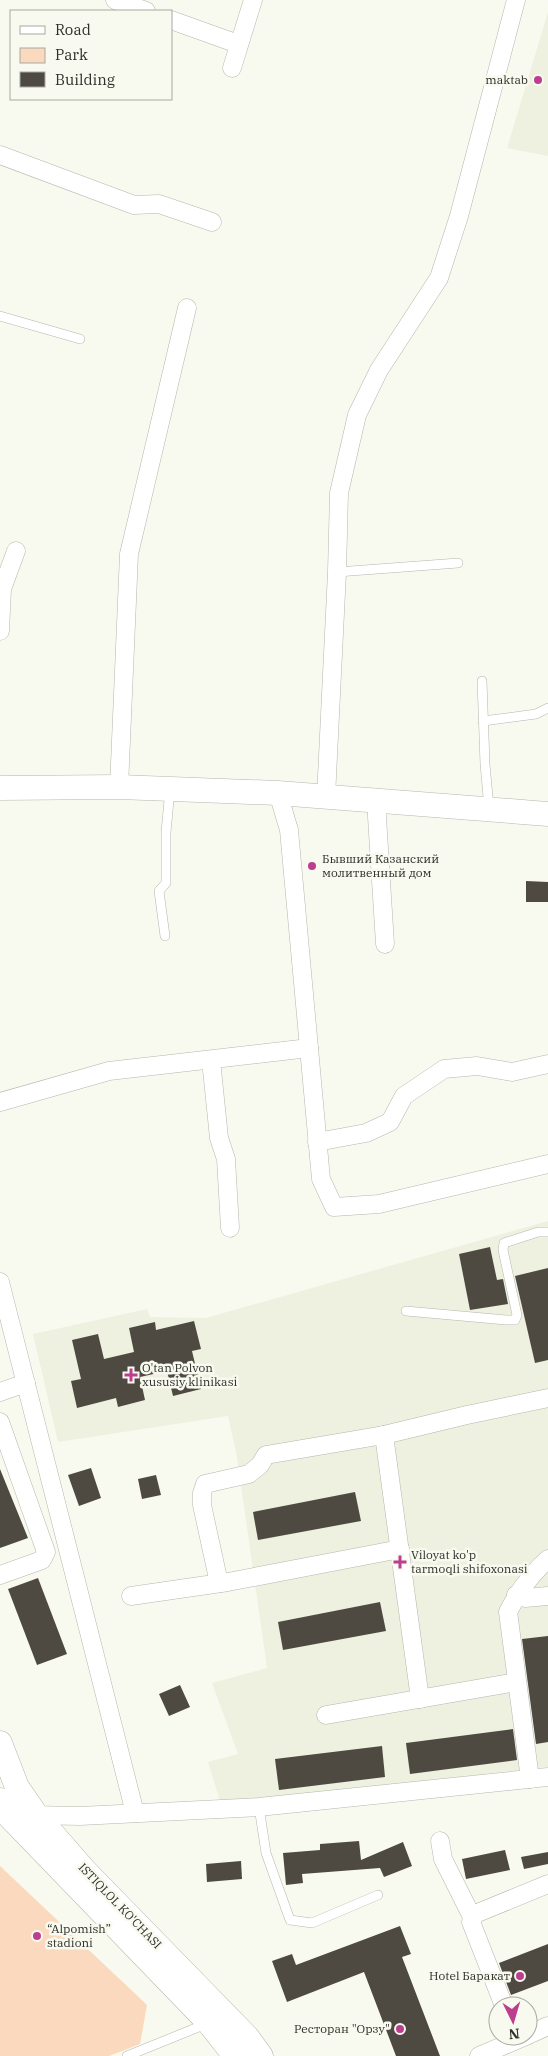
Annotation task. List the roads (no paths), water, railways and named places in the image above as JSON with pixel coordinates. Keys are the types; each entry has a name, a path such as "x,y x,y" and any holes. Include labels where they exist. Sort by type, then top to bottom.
{"main road":[{"path":"0,788 119,788 278,793 548,814"},
{"name":"ISTIQLOL KO'CHASI","path":"0,1743 18,1787 37,1816 85,1871 247,2037 260,2056"},
{"name":"ISTIQLOL KO'CHASI","path":"2,1809 209,2023 236,2056"}],"street":[{"path":"115,0 143,10"},
{"path":"232,68 253,0"},
{"path":"326,797 339,494 357,415 379,370 439,278 459,216 516,0"},
{"path":"172,20 238,44"},
{"path":"0,155 134,205 159,204 212,222"},
{"path":"119,788 129,554 187,308"},
{"path":"0,631 1,589 16,551"},
{"path":"278,793 288,830 321,1179 334,1207 378,1204 548,1164"},
{"path":"376,801 385,944"},
{"path":"0,1102 109,1071 309,1048"},
{"path":"211,1060 219,1138 226,1159 230,1228"},
{"path":"317,1142 366,1133 390,1122 404,1096 444,1069 477,1066 512,1072 548,1064"},
{"path":"0,1282 135,1813"},
{"path":"0,1392 26,1383"},
{"path":"219,1583 202,1505 202,1493 205,1484 249,1474 260,1464 266,1455 384,1436 467,1415 548,1398"},
{"path":"0,1422 46,1552 42,1560 0,1575"},
{"path":"384,1436 420,1699"},
{"path":"131,1596 219,1583 400,1549"},
{"path":"530,1779 508,1612 516,1596 537,1568 548,1559"},
{"path":"516,1596 525,1598 548,1596"},
{"path":"326,1715 516,1682"},
{"path":"2,1809 37,1816 80,1816 259,1807 548,1777"},
{"path":"440,1841 443,1860 472,1917 471,1922 500,1996"},
{"path":"472,1917 475,1914 548,1884"},
{"path":"479,2056 502,2046"}],"lane":[{"path":"0,316 80,339"},
{"path":"337,572 458,563"},
{"path":"482,681 489,810"},
{"path":"483,721 536,714 548,708"},
{"path":"164,936 160,891 166,884 166,832 170,789"},
{"path":"406,1312 515,1320 518,1315 503,1250 504,1243 538,1232 548,1232"},
{"path":"259,1807 266,1853 290,1920 312,1923 378,1895"},
{"path":"127,2056 209,2023"}],"place":[{"name":"maktab","path":"538,80"},
{"name":"Бывший Казанский молитвенный дом","path":"312,866"},
{"name":"O'tan Polvon xususiy klinikasi","path":"131,1375"},
{"name":"Viloyat ko'p tarmoqli shifoxonasi","path":"400,1562"},
{"name":"“Alpomish” stadioni","path":"37,1936"},
{"name":"Hotel Баракат","path":"520,1976"},
{"name":"Ресторан \"Орзу\"","path":"400,2029"}]}
